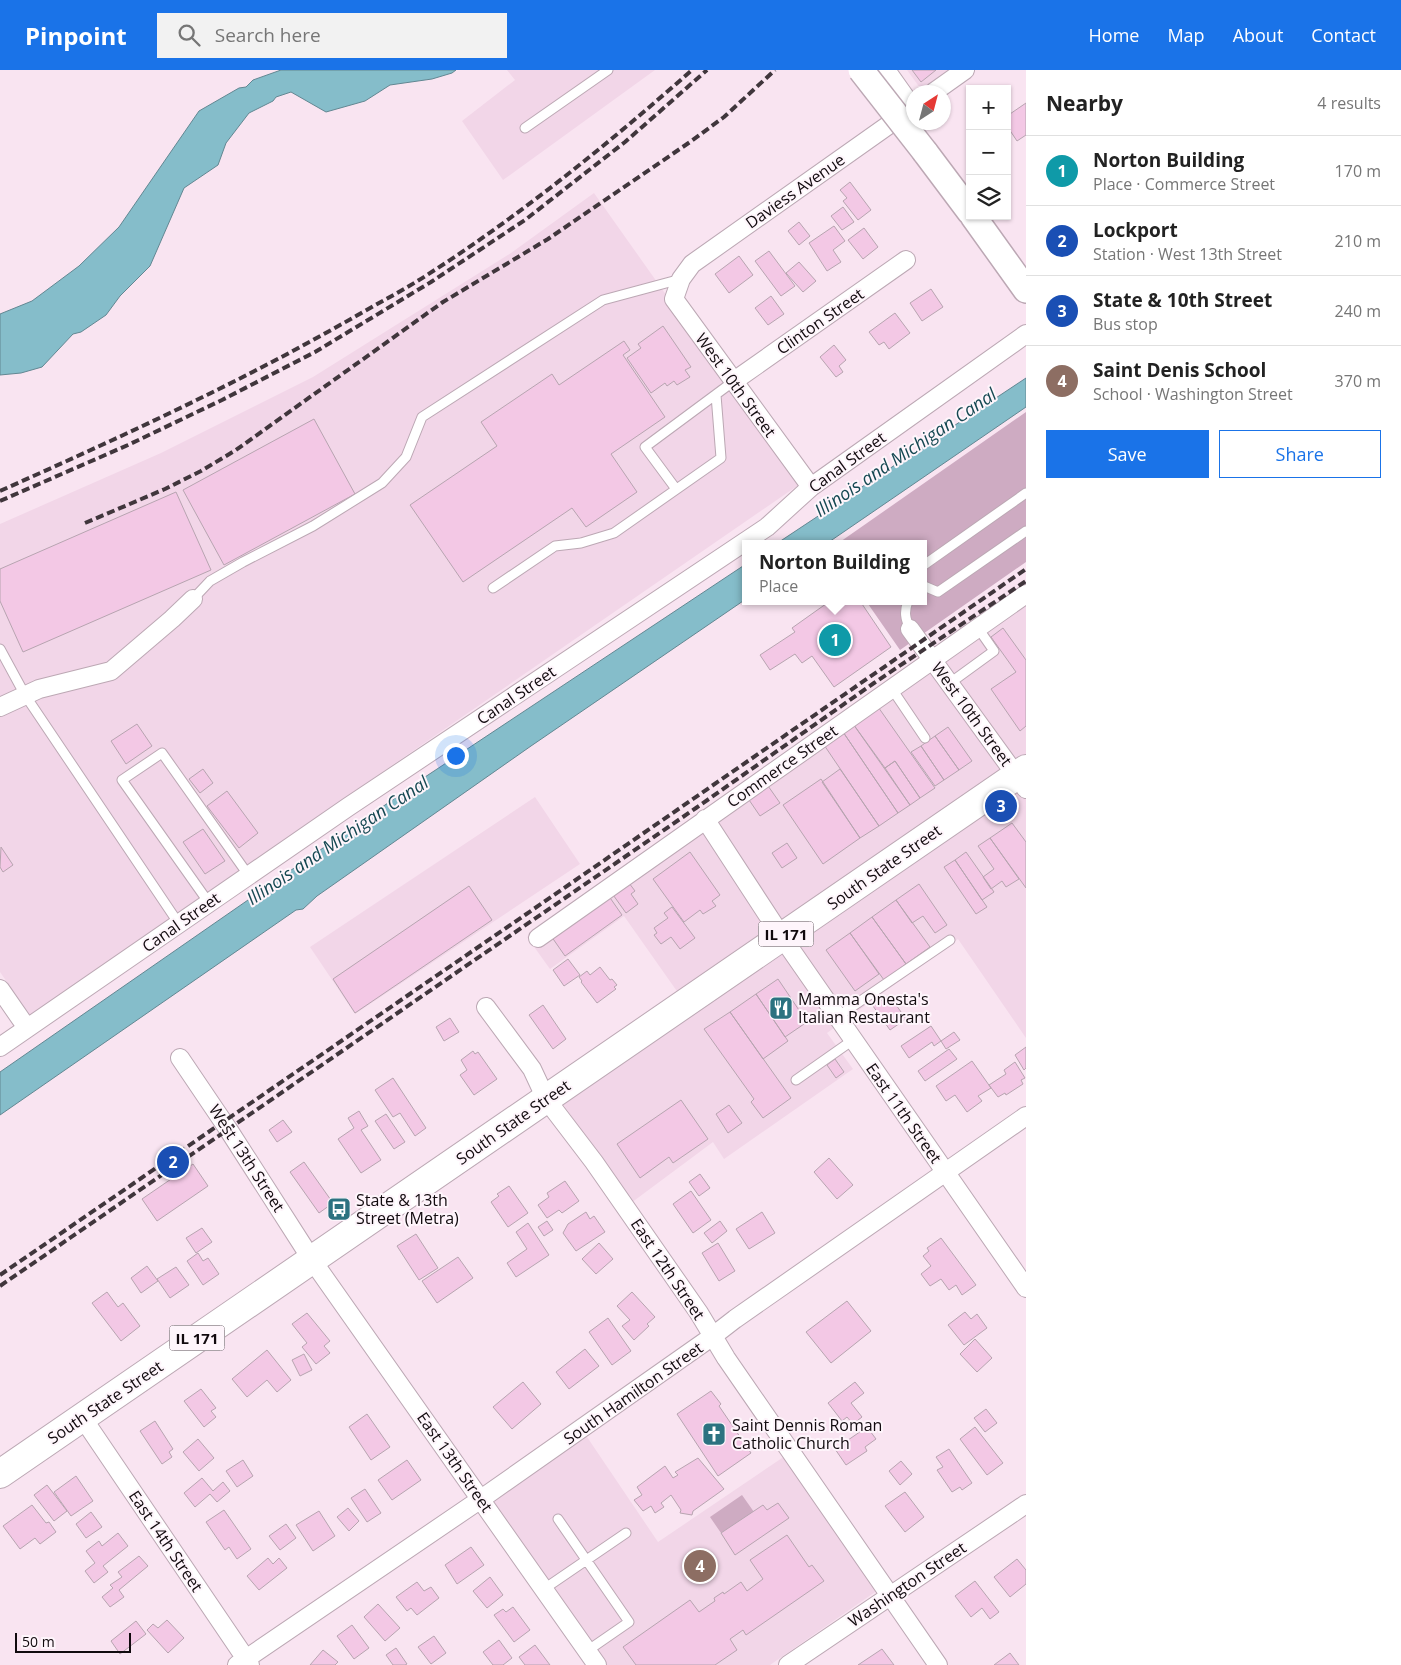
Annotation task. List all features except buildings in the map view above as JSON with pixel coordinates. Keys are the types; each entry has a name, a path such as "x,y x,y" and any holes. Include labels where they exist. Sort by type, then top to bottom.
{"main road":[{"path":"862,70 966,207"},
{"path":"976,220 1026,290"},
{"name":"South State Street","path":"0,1474 782,937 1023,778"}],"street":[{"path":"886,70 906,97"},
{"path":"944,85 965,70"},
{"name":"Daviess Avenue","path":"681,279 692,264 906,112"},
{"name":"Clinton Street","path":"734,381 906,260"},
{"name":"West 10th Street","path":"681,279 674,300 811,487"},
{"name":"Canal Street","path":"748,540 767,527 811,487 1026,334"},
{"name":"Canal Street","path":"0,1047 209,903 742,544"},
{"name":"Commerce Street","path":"538,938 1026,594"},
{"path":"0,707 39,689 110,671 172,619 193,598"},
{"name":"West 10th Street","path":"910,629 1023,778"},
{"name":"East 11th Street","path":"705,819 782,937 1026,1288"},
{"path":"0,990 27,1028"},
{"name":"East 12th Street","path":"486,1007 532,1069 546,1099 594,1162 699,1313 726,1358 938,1665"},
{"name":"West 13th Street","path":"180,1058 312,1260"},
{"name":"South Hamilton Street","path":"244,1663 1026,1116"},
{"name":"East 13th Street","path":"312,1260 592,1658"},
{"name":"East 14th Street","path":"82,1417 244,1663"},
{"name":"Washington Street","path":"788,1665 1026,1504"}],"lane":[{"path":"525,128 608,70"},
{"path":"193,598 210,581 313,526 382,482 406,457 422,417 603,300 681,279"},
{"path":"676,489 645,447 734,381"},
{"path":"493,588 555,546 581,544 614,533 720,458 716,395"},
{"path":"927,563 1026,493"},
{"path":"927,587 938,592 1026,531"},
{"path":"906,605 904,611 905,618 910,629"},
{"path":"950,683 994,651 978,628"},
{"path":"0,649 25,695 179,924"},
{"path":"892,689 925,738"},
{"path":"209,903 122,780 154,758 162,753 249,876"},
{"path":"837,1017 950,940"},
{"path":"796,1080 853,1040"},
{"path":"558,1519 629,1622 592,1658"},
{"path":"544,1589 626,1533"}],"shaded area":[{"path":"507,70 655,70 503,180 462,121 515,80"},
{"path":"907,70 972,70 951,85 918,85"},
{"path":"594,193 800,484 30,1015 0,972 0,524 161,453 313,377 511,253"},
{"path":"1026,412 1026,562 900,650 869,605 927,605 927,540 843,540"},
{"path":"1026,602 1026,1038 958,939 827,1033 853,1069 724,1159 713,1142 631,1203 563,1104 693,1014 624,916 550,969 527,937"},
{"path":"535,797 580,864 355,1014 310,947"},
{"path":"585,1434 658,1542 785,1456 878,1590 770,1665 607,1665 491,1498"},
{"path":"742,1495 754,1512 721,1533 710,1517"}],"water":[{"path":"281,70 456,70 432,79 390,85 365,101 326,112 291,92 276,97 273,101 249,113 226,143 218,165 184,188 150,266 120,296 106,315 81,332 73,334 42,367 21,373 0,375 0,314 32,301 79,266 119,227 199,111 239,88 246,87 253,80"},
{"name":"Illinois and Michigan Canal","path":"1026,378 1026,407 832,540 782,540"},
{"name":"Illinois and Michigan Canal","path":"742,567 742,602 531,746 317,896 303,909 296,910 0,1115 0,1072 398,796 405,794 422,779"}],"railway":[{"path":"0,491 225,386 269,364 401,291 462,252 563,178 692,70"},
{"path":"0,501 128,445 222,400 315,352 431,282 525,220 625,142 707,70"},
{"path":"85,523 165,489 201,471 236,450 443,302 548,239 690,142 724,117 775,70"},
{"path":"0,1275 1026,569"},
{"path":"0,1286 696,808 874,683 1026,581"}],"place":[{"name":"Norton Building","path":"835,640"},
{"name":"State & 10th Street","path":"1001,806"},
{"name":"Mamma Onesta's Italian Restaurant","path":"781,1008"},
{"name":"Lockport","path":"173,1162"},
{"name":"State & 13th Street (Metra)","path":"339,1209"},
{"name":"Saint Dennis Roman Catholic Church","path":"714,1434"},
{"name":"Saint Denis School","path":"700,1566"}]}
